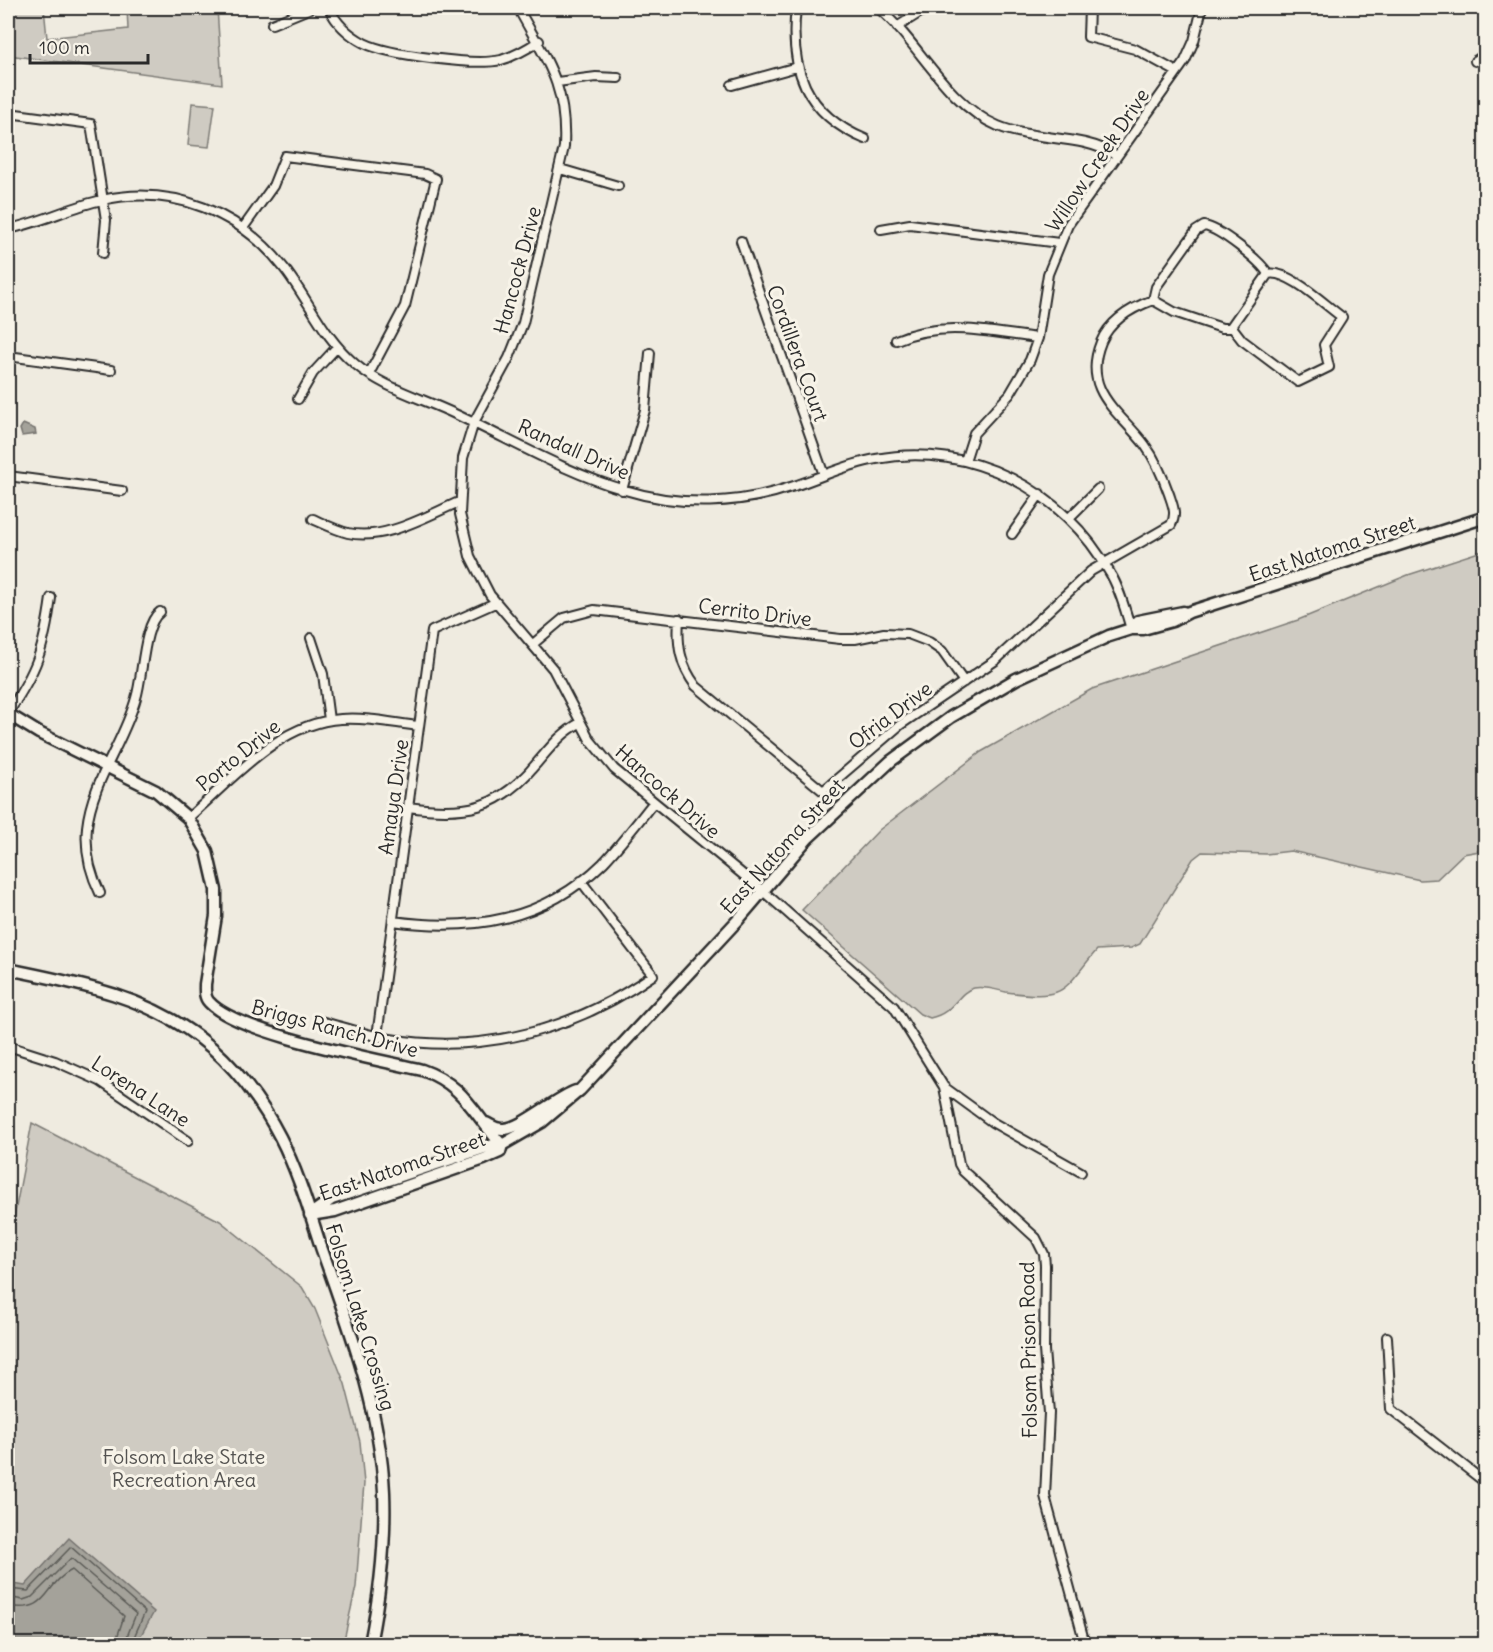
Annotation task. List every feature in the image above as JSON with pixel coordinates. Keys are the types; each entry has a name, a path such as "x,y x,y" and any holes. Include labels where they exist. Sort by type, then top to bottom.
{"main road":[{"name":"East Natoma Street","path":"8,969 91,987 133,999 171,1017 203,1040 228,1065 257,1100 280,1135 310,1215 335,1211 484,1159 500,1152 502,1145 542,1122 580,1090 834,811 920,738 1016,679 1131,628 1143,629 1172,621 1189,612 1485,517"},
{"name":"Briggs Ranch Drive","path":"8,714 39,733 156,791 188,818 207,851 216,890 216,916 205,984 205,996 208,1002 235,1020 261,1030 422,1070 445,1079 459,1091 486,1123 486,1128 502,1145"},
{"path":"486,1123 497,1129 509,1128 559,1097 580,1090"},
{"name":"Folsom Lake Crossing","path":"310,1215 362,1368 378,1434 384,1491 384,1552 370,1644"}],"street":[{"path":"272,24 311,8"},
{"path":"329,8 337,21 354,37 374,47 391,51 489,62 511,57 539,41"},
{"name":"Hancock Drive","path":"518,8 539,41 557,82 565,132 560,169 523,323 509,358 474,422 463,458 459,502 470,556 495,603 553,669 580,723 614,769 763,891"},
{"path":"795,8 793,48 797,66 808,93 825,115 838,125 865,139"},
{"path":"878,8 965,105 983,118 1019,132 1089,142 1117,156"},
{"path":"897,27 927,8"},
{"path":"1089,8 1088,37 1135,49 1177,72"},
{"name":"Willow Creek Drive","path":"965,461 974,433 1010,394 1025,372 1038,338 1047,280 1059,243 1076,214 1177,72 1194,41 1202,8"},
{"path":"1475,61 1485,54"},
{"path":"732,85 797,66"},
{"path":"557,82 597,77 618,78"},
{"path":"16,114 92,124 106,233 103,253"},
{"path":"243,228 273,186 285,156 425,174 436,179 405,306 369,374"},
{"path":"560,169 618,186"},
{"name":"Randall Drive","path":"8,229 102,200 143,196 180,200 210,209 243,228 269,250 287,272 337,347 369,374 587,476 622,490 671,500 720,501 768,494 872,459 902,455 925,455 965,461 1001,472 1040,494 1069,518 1112,575 1131,628"},
{"path":"881,229 910,224 1059,243"},
{"path":"1232,327 1222,328 1174,312 1153,300 1156,287 1196,231 1204,226 1215,230 1261,263 1268,274"},
{"name":"Cordillera Court","path":"741,241 824,475"},
{"path":"1232,327 1268,274"},
{"path":"1232,327 1242,340 1298,382 1329,367 1324,345 1342,317 1285,275 1268,274"},
{"name":"Ofria Drive","path":"680,619 679,651 687,673 696,686 823,791 886,735 996,660 1076,583 1104,563 1166,529 1174,520 1174,509 1158,466 1144,443 1105,400 1096,371 1099,350 1110,327 1124,314 1153,300"},
{"path":"896,340 920,331 946,328 1038,338"},
{"path":"298,399 313,373 337,347"},
{"path":"622,490 645,410 650,353"},
{"path":"8,356 111,370"},
{"path":"8,476 122,491"},
{"path":"1069,518 1098,489"},
{"path":"1012,534 1040,494"},
{"path":"313,519 348,533 371,534 392,529 459,502"},
{"path":"8,714 40,657 51,598"},
{"name":"Amaya Drive","path":"377,1036 432,631 495,603"},
{"name":"Cerrito Drive","path":"532,644 557,622 586,611 602,610 840,639 855,639 885,633 908,634 929,642 942,651 964,682"},
{"path":"100,893 90,866 87,827 90,808 137,698 151,621 160,612"},
{"path":"311,638 324,674 329,720"},
{"name":"Porto Drive","path":"188,818 275,742 294,730 329,720 363,719 419,726"},
{"path":"408,807 441,812 463,811 499,798 525,778 561,736 580,723"},
{"path":"393,921 437,926 491,922 534,909 581,881 612,853 653,802"},
{"path":"320,1021 377,1036 438,1044 508,1039 537,1032 586,1014 628,992 653,975 581,881"},
{"name":"Folsom Prison Road","path":"763,891 894,1007 944,1087 959,1164 963,1171 1036,1238 1044,1254 1044,1350 1049,1404 1045,1496 1085,1644"},
{"name":"Lorena Lane","path":"8,1046 55,1061 100,1081 188,1141"},
{"name":"Folsom Prison Road","path":"944,1087 992,1122 1081,1172"},
{"path":"1387,1337 1391,1409 1485,1483"}],"green space":[{"path":"8,8 44,8 47,38 128,29 127,8 217,8 222,84 8,55"},
{"path":"192,103 215,105 209,147 188,145"},
{"path":"1485,550 1485,850 1463,854 1437,879 1420,880 1291,851 1266,854 1202,852 1193,859 1140,944 1131,948 1097,950 1069,984 1053,993 1041,995 974,988 963,994 945,1012 930,1018 920,1014 802,910 879,830 981,752 1092,689 1298,620 1408,575"},
{"name":"Folsom Lake State Recreation Area","path":"32,1123 220,1221 302,1287 315,1309 345,1384 360,1442 364,1483 356,1587 343,1644 8,1644 8,1249"}],"water":[{"path":"23,424 35,429 36,434 22,436 20,429"},
{"path":"69,1538 154,1612 136,1644 8,1644 8,1583 25,1586"}]}
